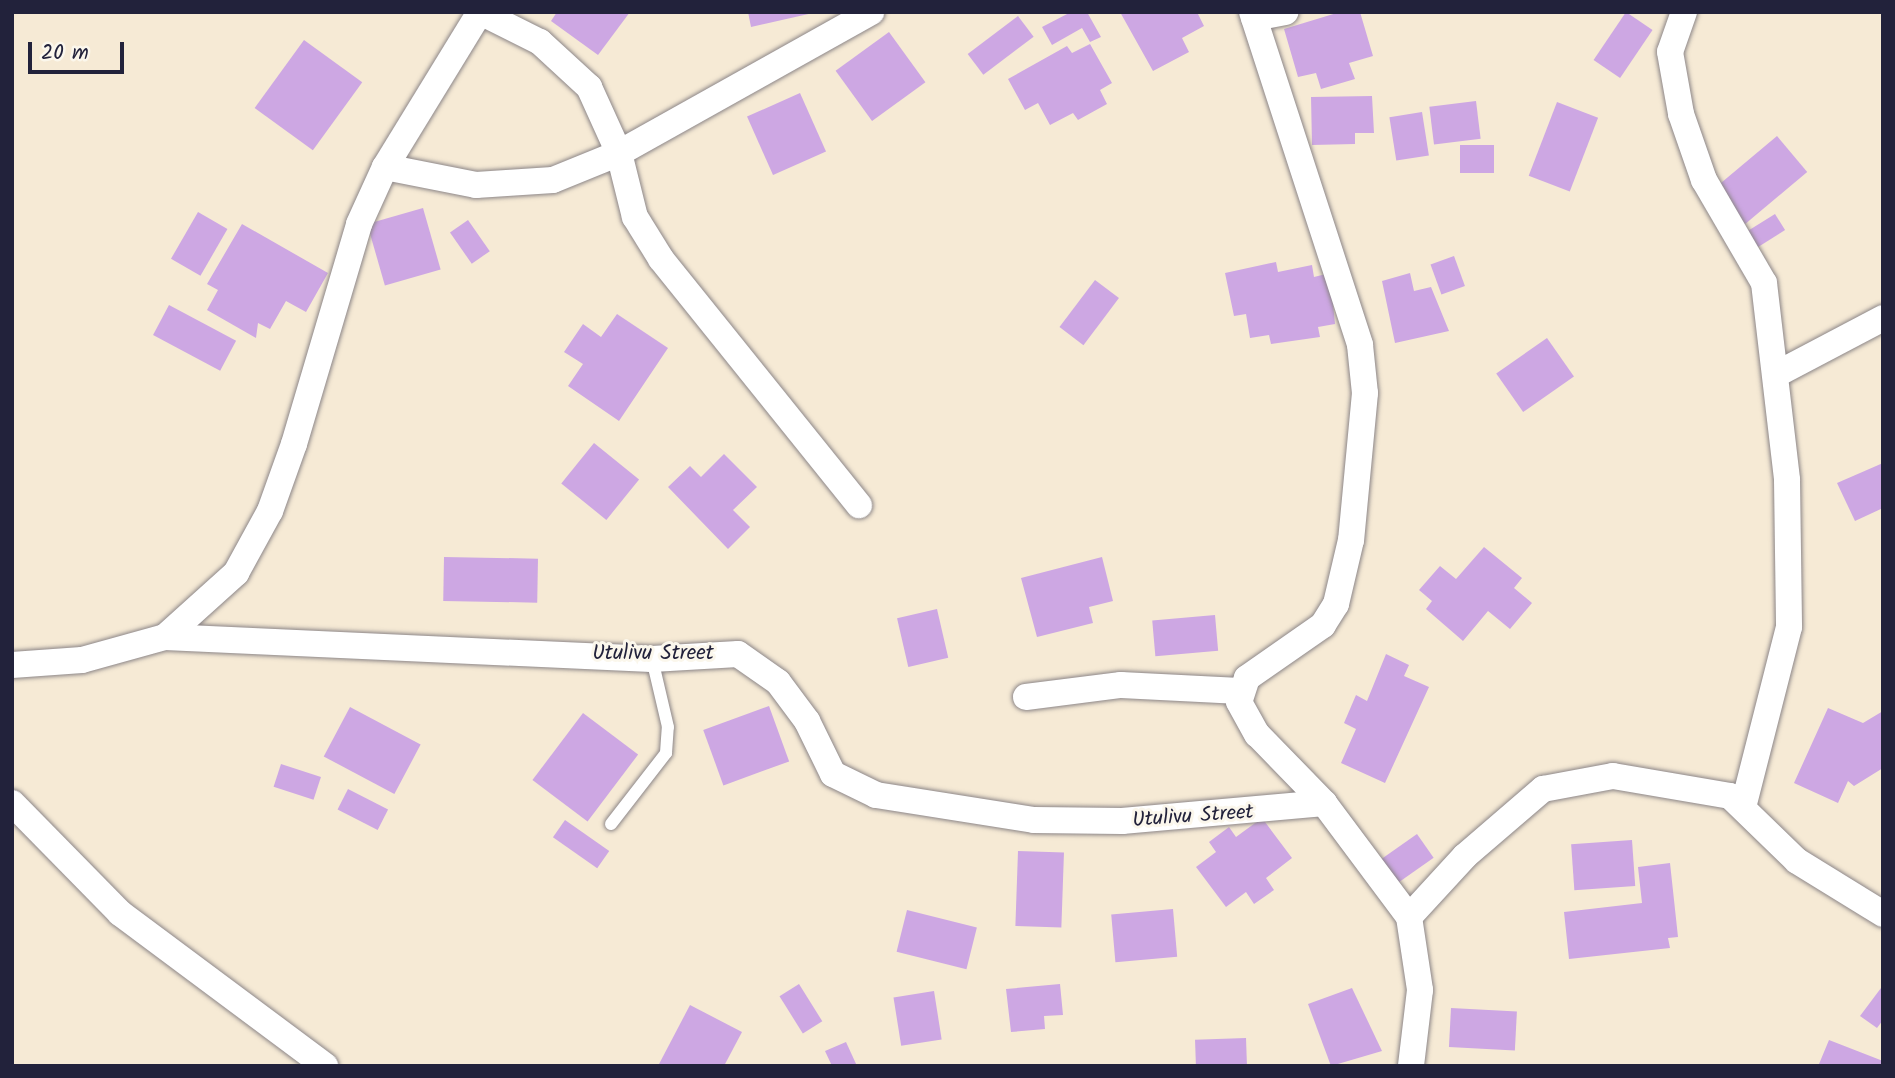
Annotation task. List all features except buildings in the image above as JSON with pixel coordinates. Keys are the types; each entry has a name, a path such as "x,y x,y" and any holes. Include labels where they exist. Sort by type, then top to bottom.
{"street":[{"path":"12,665 82,660 165,637 236,573 270,511 359,224 386,167 480,12 569,64 589,87 619,153 635,217 661,260 859,505"},
{"path":"386,167 477,185 520,186 619,153 871,12"},
{"path":"1026,697 1121,685 1240,691 1322,625 1336,604 1351,540 1365,393 1360,345 1253,15 1285,12"},
{"path":"1684,12 1670,52 1681,114 1704,180 1764,283 1777,374 1789,627 1744,804"},
{"path":"1777,374 1883,318"},
{"name":"Utulivu Street","path":"165,637 652,659 738,654 760,667 807,721 833,774 876,795 1034,820 1122,821 1324,803"},
{"path":"1240,691 1250,724 1324,803 1409,918 1420,990 1411,1066"},
{"path":"1409,918 1465,856 1543,789 1613,776 1716,789 1744,804 1797,861 1883,914"},
{"path":"12,803 121,913 325,1066"}],"lane":[{"path":"611,824 666,753 668,727 652,659"}]}
